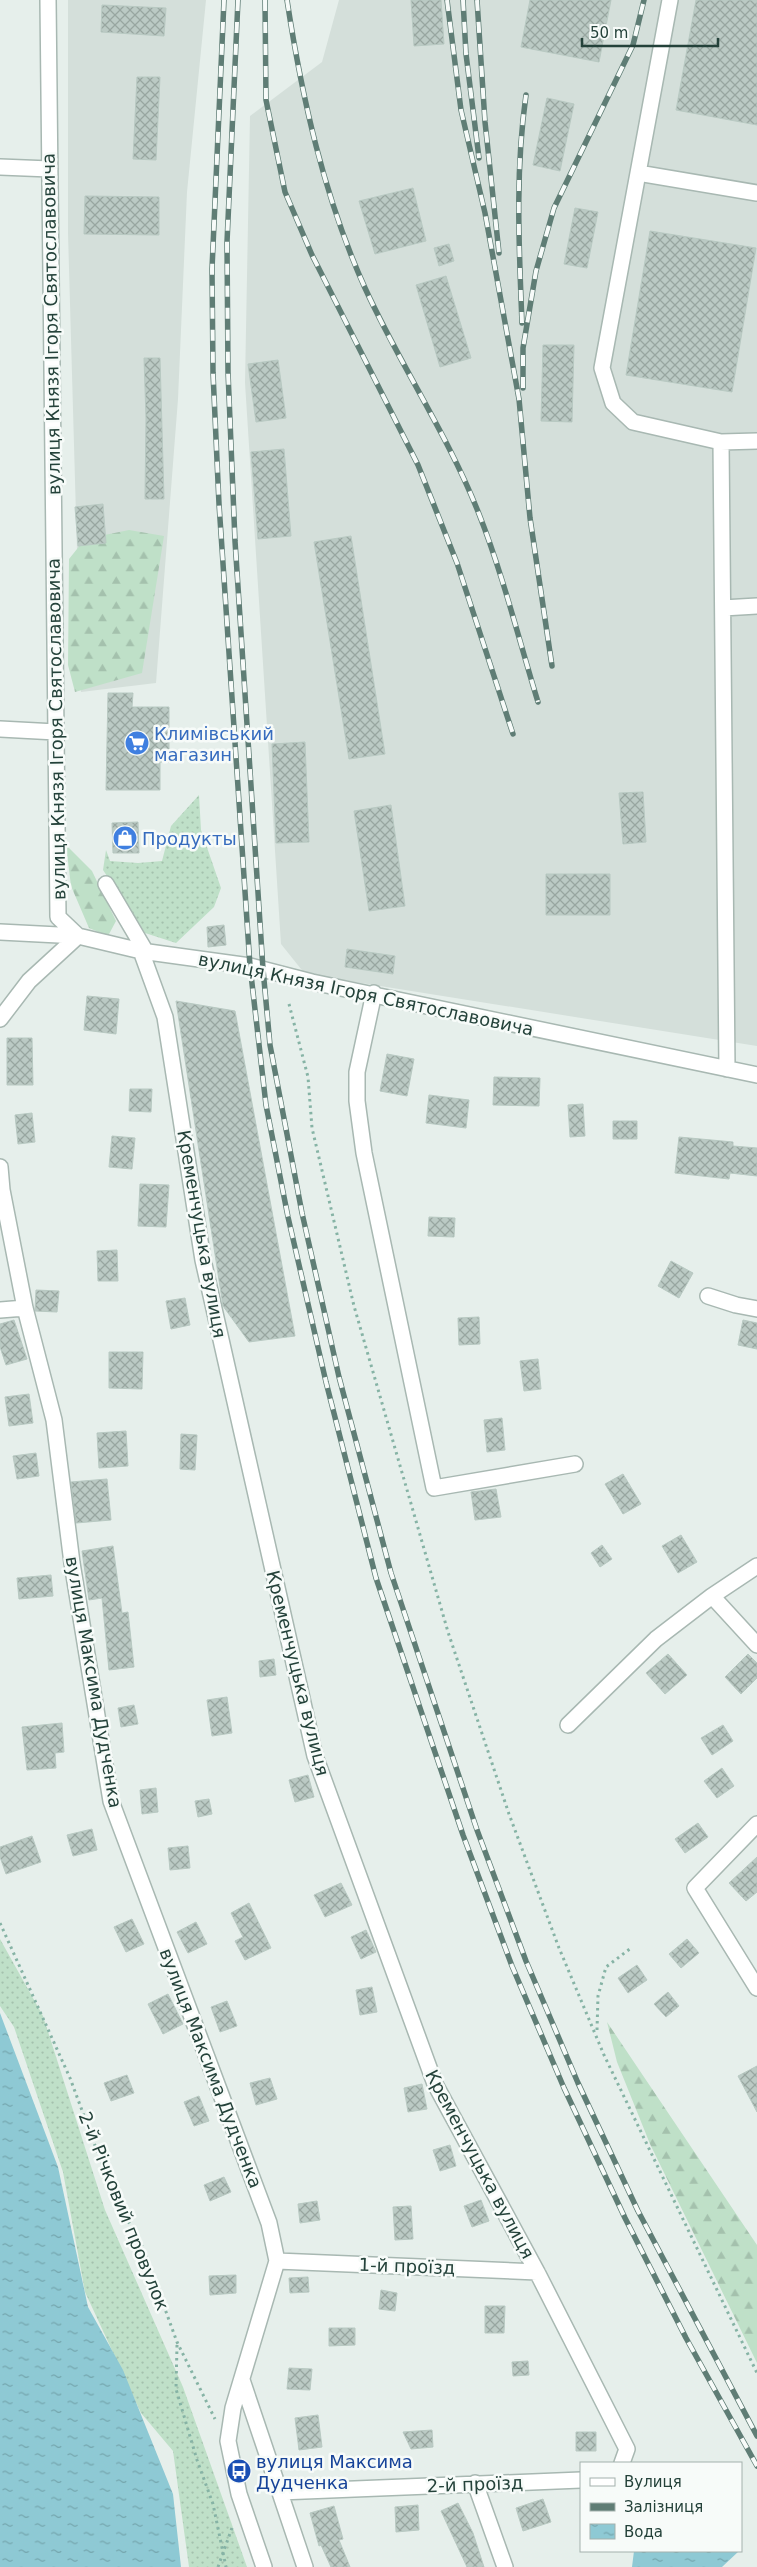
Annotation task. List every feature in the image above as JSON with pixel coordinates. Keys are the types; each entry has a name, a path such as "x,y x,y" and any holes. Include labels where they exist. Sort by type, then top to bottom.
{"street":[{"name":"вулиця Князя Ігоря Святославовича","path":"48,0 58,917 78,936 143,951 250,966 312,982 757,1075"},
{"path":"670,0 602,368 613,403 633,422 721,442 757,441"},
{"path":"0,168 50,170"},
{"path":"638,173 757,194"},
{"path":"721,442 727,1069"},
{"path":"723,608 757,606"},
{"path":"0,729 56,732"},
{"name":"Кременчуцька вулиця","path":"106,884 143,951 165,1017 203,1260 315,1756 435,2084 537,2272 627,2449 622,2462"},
{"path":"0,932 78,936"},
{"path":"0,1019 29,981 78,936"},
{"path":"374,994 357,1072 357,1101 364,1153 434,1488 575,1464"},
{"name":"вулиця Максима Дудченка","path":"0,1168 2,1190 25,1308 54,1420 72,1563 111,1801 269,2223 277,2261 233,2408 228,2441 239,2494 264,2567"},
{"path":"708,1296 757,1309"},
{"path":"0,1310 25,1308"},
{"path":"568,1725 656,1639 712,1596 757,1566"},
{"path":"712,1596 757,1645"},
{"path":"757,1824 695,1888 757,1988"},
{"name":"1-й проїзд","path":"277,2261 537,2272"},
{"path":"242,2380 305,2567"},
{"name":"2-й проїзд","path":"280,2492 580,2480"},
{"path":"476,2483 504,2567"}],"path":[{"path":"289,1004 308,1077 312,1128 354,1306 448,1632 509,1814 556,1939 604,2055 757,2373"},
{"name":"2-й Річковий провулок","path":"0,1923 70,2078 113,2194 142,2246 177,2342 200,2392 228,2441"},
{"path":"597,2030 598,1996 606,1967 631,1948"},
{"path":"177,2342 176,2390 213,2504 226,2567"},
{"path":"218,2567 236,2518"}],"shaded area":[{"path":"68,0 206,0 187,192 178,399 156,683 81,692 68,233"},
{"path":"339,0 757,0 757,1046 305,974 281,944 245,383 250,116 322,62"}],"green space":[{"path":"129,530 164,536 142,673 75,692 68,665 69,559 85,539"},
{"path":"199,795 201,830 221,888 214,907 176,943 145,933 103,870 106,850 110,861 138,863 162,861 171,826"},
{"path":"66,845 92,871 116,921 108,936 89,928 71,886"},
{"path":"0,1939 43,2016 105,2210 183,2387 247,2567 189,2567 173,2451 141,2413 85,2292 63,2172 14,2027 0,2006"},
{"path":"607,2022 757,2245 757,2363 650,2144 617,2062"}],"water":[{"path":"0,2013 58,2167 88,2307 123,2370 173,2494 181,2567 0,2567"},
{"path":"634,2552 738,2552 722,2567 632,2567"}],"building":[{"path":"411,0 441,0 444,44 414,46"},
{"path":"530,0 611,0 599,62 521,47"},
{"path":"696,0 757,0 757,125 676,110"},
{"path":"102,5 166,8 164,36 101,32"},
{"path":"137,77 160,77 156,160 133,159"},
{"path":"547,98 574,104 560,171 533,165"},
{"path":"413,188 426,241 375,254 359,201"},
{"path":"85,196 159,197 159,235 84,234"},
{"path":"575,208 598,212 587,268 564,264"},
{"path":"650,231 756,248 732,392 626,375"},
{"path":"449,244 454,261 439,266 434,248"},
{"path":"446,276 471,358 440,367 416,285"},
{"path":"543,345 574,345 572,422 541,421"},
{"path":"144,358 160,358 164,499 145,499 146,418"},
{"path":"278,360 286,418 256,422 248,364"},
{"path":"284,449 291,536 258,539 251,452"},
{"path":"103,504 106,543 78,546 75,507"},
{"path":"351,536 385,754 349,759 314,542"},
{"name":"Климівський магазин","path":"108,693 133,693 132,707 169,707 169,762 160,762 160,790 106,790"},
{"path":"305,742 309,842 276,843 272,744"},
{"path":"643,792 646,842 623,844 619,793"},
{"path":"391,805 405,906 369,911 354,811"},
{"name":"Продукты","path":"138,822 139,853 113,853 112,823"},
{"path":"546,874 610,874 610,915 546,915"},
{"path":"224,925 226,945 208,947 207,927"},
{"path":"347,949 395,956 393,974 345,967"},
{"path":"87,996 119,999 116,1034 84,1030"},
{"path":"176,1001 235,1011 295,1336 249,1342 223,1306"},
{"path":"7,1038 32,1038 33,1085 7,1085"},
{"path":"387,1054 414,1059 407,1096 380,1091"},
{"path":"494,1077 540,1078 539,1106 493,1105"},
{"path":"130,1089 152,1089 151,1112 129,1111"},
{"path":"429,1095 469,1100 466,1128 426,1123"},
{"path":"583,1104 585,1136 570,1137 568,1105"},
{"path":"32,1113 35,1142 18,1144 15,1115"},
{"path":"613,1121 637,1121 637,1139 613,1139"},
{"path":"112,1136 135,1138 132,1169 109,1167"},
{"path":"679,1137 733,1142 733,1146 757,1148 757,1176 730,1173 729,1179 675,1173"},
{"path":"140,1184 169,1185 166,1227 138,1226"},
{"path":"429,1217 455,1218 454,1237 428,1236"},
{"path":"117,1250 118,1281 98,1281 97,1251"},
{"path":"671,1261 693,1273 679,1298 658,1286"},
{"path":"36,1290 59,1291 57,1312 35,1311"},
{"path":"185,1298 190,1325 171,1329 166,1301"},
{"path":"479,1317 480,1344 459,1345 458,1318"},
{"path":"14,1320 27,1359 6,1365 0,1347 0,1324"},
{"path":"743,1320 757,1323 757,1349 738,1345"},
{"path":"109,1352 143,1352 142,1389 109,1388"},
{"path":"538,1359 541,1389 524,1391 520,1361"},
{"path":"29,1394 33,1423 9,1426 5,1397"},
{"path":"502,1418 505,1450 487,1452 484,1420"},
{"path":"126,1431 128,1466 99,1468 97,1433"},
{"path":"181,1434 197,1435 195,1470 180,1469"},
{"path":"36,1453 39,1476 17,1479 13,1456"},
{"path":"623,1474 641,1504 623,1514 605,1484"},
{"path":"107,1479 111,1520 76,1523 71,1482"},
{"path":"496,1489 501,1517 475,1520 471,1492"},
{"path":"681,1535 697,1562 678,1573 662,1546"},
{"path":"602,1545 612,1559 600,1567 591,1553"},
{"path":"113,1546 122,1613 128,1612 134,1667 109,1670 102,1598 89,1600 82,1551"},
{"path":"51,1575 53,1596 19,1599 17,1578"},
{"path":"668,1654 687,1675 665,1694 646,1673"},
{"path":"748,1654 757,1663 757,1678 741,1694 725,1677"},
{"path":"274,1659 276,1675 260,1677 259,1661"},
{"path":"227,1697 232,1733 212,1736 207,1700"},
{"path":"134,1705 138,1724 121,1727 118,1708"},
{"path":"62,1723 64,1752 55,1753 56,1768 27,1770 22,1727"},
{"path":"723,1725 733,1741 712,1755 701,1738"},
{"path":"722,1768 734,1786 717,1798 704,1781"},
{"path":"308,1775 314,1797 295,1802 289,1780"},
{"path":"156,1788 158,1812 142,1814 140,1790"},
{"path":"209,1799 212,1814 198,1817 195,1801"},
{"path":"698,1823 708,1837 685,1853 675,1839"},
{"path":"92,1829 97,1850 73,1856 67,1835"},
{"path":"32,1836 41,1862 6,1874 0,1857 0,1847"},
{"path":"188,1846 190,1868 170,1870 168,1848"},
{"path":"757,1857 757,1892 746,1901 729,1883"},
{"path":"341,1883 352,1905 325,1917 314,1895"},
{"path":"249,1903 271,1948 245,1960 235,1941 243,1937 231,1913"},
{"path":"132,1919 144,1944 126,1952 114,1927"},
{"path":"196,1922 207,1944 188,1953 177,1932"},
{"path":"366,1930 376,1952 361,1959 351,1937"},
{"path":"687,1939 699,1953 681,1968 669,1954"},
{"path":"637,1965 647,1980 628,1993 618,1978"},
{"path":"372,1987 377,2012 360,2015 356,1990"},
{"path":"668,1992 679,2006 666,2017 654,2004"},
{"path":"168,1994 183,2024 163,2034 148,2004"},
{"path":"227,2001 237,2026 220,2032 211,2007"},
{"path":"757,2066 757,2112 738,2076"},
{"path":"127,2075 134,2093 111,2101 104,2083"},
{"path":"270,2078 277,2099 256,2105 250,2083"},
{"path":"422,2084 427,2109 408,2112 404,2088"},
{"path":"199,2096 209,2121 194,2126 184,2102"},
{"path":"450,2145 456,2166 440,2171 433,2150"},
{"path":"224,2177 231,2192 210,2201 204,2185"},
{"path":"481,2200 489,2221 472,2227 464,2206"},
{"path":"317,2201 320,2220 300,2223 298,2204"},
{"path":"411,2206 413,2239 395,2240 393,2207"},
{"path":"236,2275 236,2293 210,2295 209,2276"},
{"path":"308,2277 309,2292 290,2293 289,2278"},
{"path":"381,2290 397,2293 395,2311 379,2309"},
{"path":"485,2306 505,2306 504,2333 485,2333"},
{"path":"329,2328 355,2328 355,2345 329,2346"},
{"path":"528,2361 529,2375 513,2376 512,2362"},
{"path":"289,2368 312,2369 310,2390 287,2389"},
{"path":"318,2415 322,2447 299,2450 295,2418"},
{"path":"432,2430 433,2447 411,2449 403,2432"},
{"path":"576,2432 596,2432 596,2451 576,2451"},
{"path":"543,2499 551,2522 523,2531 516,2508"},
{"path":"458,2503 473,2533 484,2567 467,2567 441,2511"},
{"path":"418,2505 419,2530 396,2532 395,2507"},
{"path":"334,2506 343,2539 339,2540 350,2567 331,2567 321,2545 319,2546 310,2513"}],"railway":[{"path":"224,0 212,269 213,373 219,504 250,966 266,1105 288,1217 326,1382 376,1578 463,1835 512,1966 564,2088 625,2218 686,2338 757,2466"},
{"path":"238,0 227,242 228,372 235,541 263,969 270,1045 302,1213 339,1377 391,1573 477,1830 526,1961 578,2083 638,2211 757,2436"},
{"path":"265,0 266,100 285,192 312,255 418,465 457,563 513,734"},
{"path":"287,0 307,110 316,147 350,254 393,345 439,428 467,485 488,537 538,702"},
{"path":"447,0 461,110 485,213 519,399 530,518 552,666"},
{"path":"463,0 466,54 479,158"},
{"path":"477,0 485,122 499,253"},
{"path":"523,388 523,348 536,271 554,208 633,45 644,0"},
{"path":"522,323 519,181 526,95"}],"place":[{"name":"Климівський магазин","path":"137,743"},
{"name":"Продукты","path":"125,838"},
{"name":"вулиця Максима Дудченка","path":"239,2471"}]}
